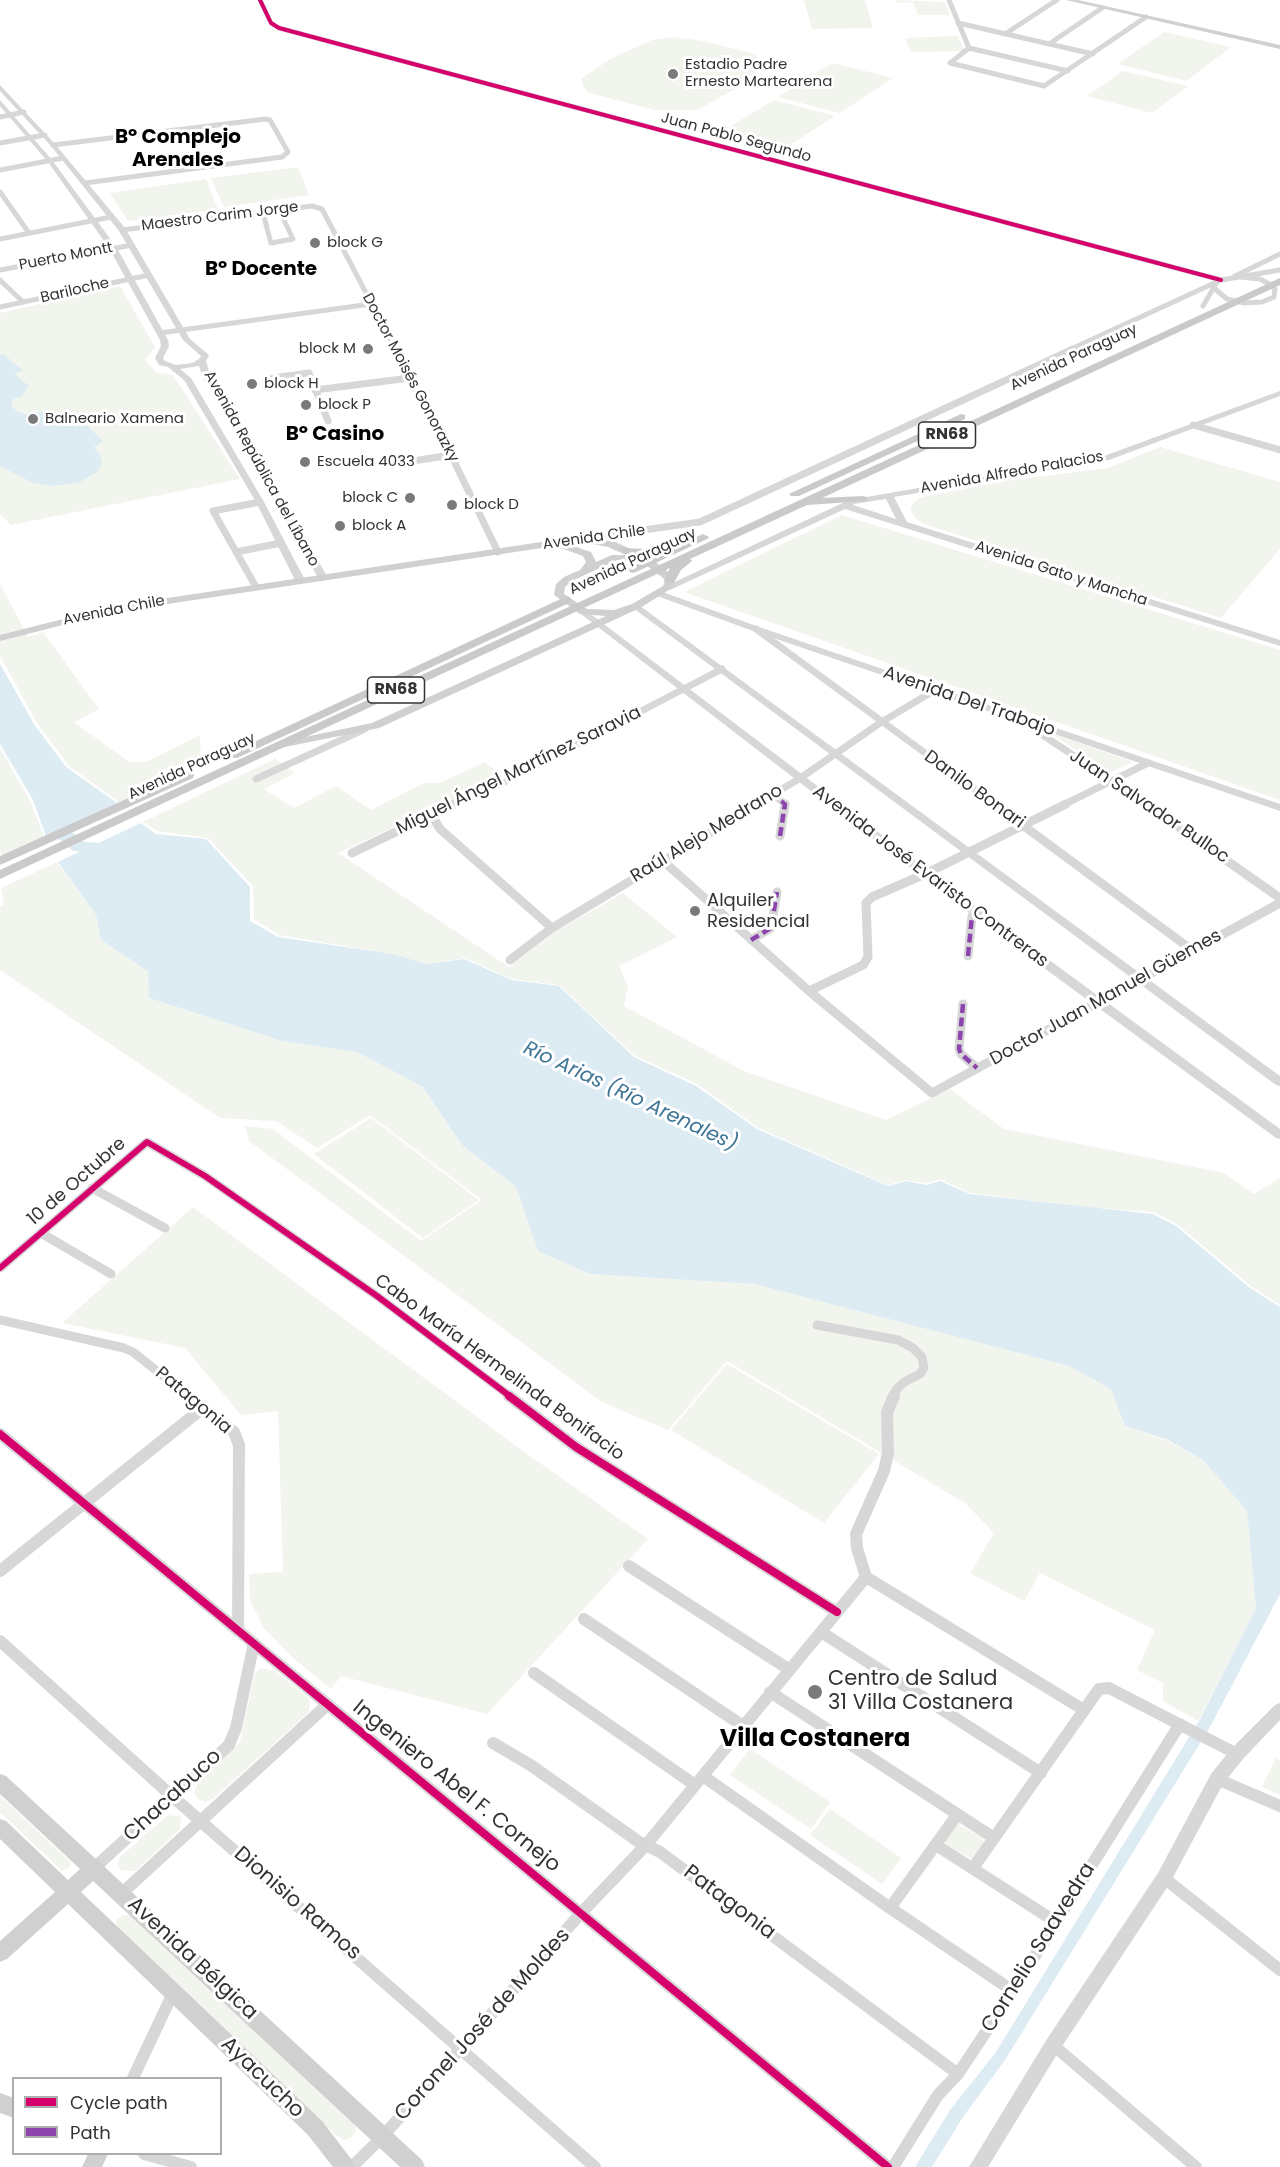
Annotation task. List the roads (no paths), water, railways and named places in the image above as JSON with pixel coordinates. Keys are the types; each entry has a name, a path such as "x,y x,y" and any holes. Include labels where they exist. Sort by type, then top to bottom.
{"main road":[{"path":"1069,0 1280,47"},
{"name":"Avenida Paraguay","path":"0,874 214,769 275,746 575,607 689,543 1280,270"},
{"name":"Avenida Paraguay","path":"651,564 707,546 1218,309 1277,287"},
{"path":"802,502 863,499"},
{"path":"827,502 843,506"},
{"path":"581,539 602,541 623,548 647,552 689,543"},
{"name":"Avenida Chile","path":"0,638 95,612 322,576 581,539"},
{"path":"525,548 561,546 580,551 587,554 591,562 584,571"},
{"path":"275,746 365,729 599,625 665,588 676,568 707,546"},
{"path":"623,548 651,564 665,588"},
{"path":"622,612 575,607 559,595 560,586 584,571 616,557 651,564"},
{"name":"Avenida Paraguay","path":"0,861 214,769 575,607"},
{"name":"Avenida Bélgica","path":"0,1782 384,2136"},
{"name":"Avenida Bélgica","path":"0,1827 173,1993"},
{"path":"0,1953 93,1869"},
{"name":"Ayacucho","path":"173,1993 315,2128 345,2167"},
{"path":"384,2136 415,2167"}],"street":[{"name":"Juan Pablo Segundo","path":"260,0 271,23 279,28 1221,280"},
{"path":"949,0 969,48"},
{"path":"1005,34 1057,0"},
{"path":"1049,44 1102,8"},
{"path":"969,48 950,63 1044,86 1146,17"},
{"path":"958,24 1093,54"},
{"path":"969,48 1068,71"},
{"path":"0,87 45,135 122,230 180,330 196,347"},
{"path":"0,102 50,161 113,248 160,333 165,346 162,353"},
{"path":"0,117 24,112"},
{"path":"53,145 266,118 270,120 288,152 282,157 85,183"},
{"path":"0,143 45,135"},
{"path":"0,170 63,158"},
{"path":"0,192 29,233"},
{"name":"Maestro Carim Jorge","path":"122,230 319,206"},
{"name":"Doctor Moisés Gonorazky","path":"319,206 451,455 498,552"},
{"path":"263,213 271,243 293,239 283,218"},
{"path":"0,238 111,217"},
{"name":"Puerto Montt","path":"0,270 132,245"},
{"path":"1236,277 1280,254"},
{"path":"1236,277 1280,270"},
{"name":"Bariloche","path":"0,307 131,277 149,275"},
{"name":"Avenida Chile","path":"581,539 700,522 1221,280 1236,277"},
{"path":"1218,309 1269,300 1277,287 1260,279 1236,277"},
{"path":"0,280 23,302"},
{"path":"1203,306 1217,282 1221,280"},
{"path":"1215,289 1222,297 1234,302 1254,303"},
{"path":"160,333 371,304"},
{"path":"162,353 177,347 196,347"},
{"name":"Avenida República del Líbano","path":"196,347 205,354 202,361 206,375 322,576"},
{"name":"Avenida República del Líbano","path":"162,353 159,358 162,363 187,378 260,502 300,580"},
{"path":"172,367 186,367 202,361"},
{"path":"273,378 309,373 328,420"},
{"path":"315,390 410,378"},
{"name":"Avenida Alfredo Palacios","path":"665,588 843,506 863,499 1092,461 1126,451 1280,393"},
{"path":"1193,425 1280,450"},
{"path":"226,444 236,440 245,444"},
{"path":"394,464 451,455"},
{"path":"243,473 250,474 260,469"},
{"path":"888,495 904,525"},
{"path":"256,587 213,511 260,502"},
{"name":"Avenida Gato y Mancha","path":"843,506 1280,643"},
{"path":"622,534 617,540 623,548"},
{"path":"236,552 281,543"},
{"name":"Avenida Del Trabajo","path":"665,588 756,629 1280,808"},
{"path":"636,606 1280,1083"},
{"name":"Avenida José Evaristo Contreras","path":"575,607 685,688 799,779 977,913 1280,1135"},
{"name":"Danilo Bonari","path":"756,629 880,723 1192,950"},
{"name":"Miguel Ángel Martínez Saravia","path":"352,853 431,814 499,785 722,669"},
{"name":"Raúl Alejo Medrano","path":"510,960 552,928 799,779 835,752 935,690"},
{"name":"Juan Salvador Bulloc","path":"1016,718 1113,781 1280,898"},
{"path":"256,780 365,729"},
{"path":"662,860 809,991 863,965 868,957 866,903 872,897 1148,764"},
{"path":"773,794 786,804 780,836"},
{"path":"431,814 440,829 552,928"},
{"path":"751,940 771,928 777,892"},
{"name":"Doctor Juan Manuel Güemes","path":"809,991 932,1093 1280,903"},
{"path":"968,956 972,916 977,913"},
{"path":"963,1004 959,1049 961,1054 978,1068"},
{"name":"10 de Octubre","path":"0,1268 147,1142"},
{"name":"Cabo María Hermelinda Bonifacio","path":"147,1142 205,1176 367,1290 576,1447 837,1612"},
{"path":"92,1188 165,1228"},
{"path":"41,1233 111,1274"},
{"name":"Patagonia","path":"0,1320 124,1348 234,1432 239,1445 238,1631"},
{"path":"818,1325 898,1340 913,1347 922,1357 924,1368 920,1374 904,1382 896,1390 887,1412 888,1453 884,1471 856,1534 857,1548 866,1577 1084,1710"},
{"path":"0,1571 204,1407"},
{"name":"Ingeniero Abel F. Cornejo","path":"0,1434 582,1912 888,2167"},
{"path":"629,1566 790,1670"},
{"name":"Coronel José de Moldes","path":"352,2167 384,2136 582,1912 646,1845 866,1577"},
{"path":"584,1619 743,1726"},
{"path":"822,1632 1041,1773"},
{"name":"Dionisio Ramos","path":"0,1641 173,1797 595,2167"},
{"name":"Chacabuco","path":"93,1869 229,1744 236,1728 254,1643"},
{"path":"534,1673 699,1780 1013,1991"},
{"path":"973,1868 1099,1689 1109,1688 1237,1754"},
{"path":"770,1692 994,1838"},
{"name":"Chacabuco","path":"121,1894 328,1704"},
{"path":"978,2167 1053,2044 1164,1878 1217,1779 1237,1754 1280,1710"},
{"name":"Cornelio Saavedra","path":"893,2167 938,2095 957,2074 1013,1991 1180,1724"},
{"name":"Patagonia","path":"493,1743 532,1766 646,1845 660,1852 957,2074"},
{"path":"1217,1779 1280,1806"},
{"path":"890,1908 957,1815"},
{"path":"936,1845 1056,1922"},
{"path":"1164,1878 1280,1970"},
{"path":"134,2077 173,1993"},
{"path":"1053,2044 1196,2167"},
{"path":"148,2155 191,2167"}],"water":[{"name":"Balneario Xamena","path":"3,354 23,370 14,374 29,386 21,397 13,399 11,406 18,412 30,415 39,412 59,413 73,425 83,422 103,441 94,447 100,455 102,464 97,472 78,483 52,486 33,483 0,466 0,355"},
{"path":"0,664 34,724 66,767 117,803 46,836 33,800 0,744"},
{"path":"141,823 156,834 206,839 250,887 250,921 278,937 393,954 427,964 464,959 512,980 559,986 634,1057 696,1086 757,1129 888,1186 906,1181 927,1185 940,1181 970,1194 1153,1214 1176,1226 1250,1288 1280,1307 1280,1594 1210,1727 1005,2060 963,2117 932,2167 915,2167 950,2110 996,2052 1199,1721 1256,1608 1247,1511 1203,1460 1168,1440 1125,1426 1111,1389 1069,1366 754,1284 590,1274 538,1251 516,1187 462,1145 423,1087 357,1052 282,1041 149,998 148,971 101,940 96,915 58,862"}],"waterway":[{"name":"Río Arias (Río Arenales)","path":"50,815 56,829 80,847 117,850"}],"place":[{"name":"Estadio Padre Ernesto Martearena","path":"673,74"},
{"name":"block G","path":"315,243"},
{"name":"block M","path":"368,349"},
{"name":"block H","path":"252,384"},
{"name":"block P","path":"306,405"},
{"name":"Balneario Xamena","path":"33,419"},
{"name":"Escuela 4033","path":"305,462"},
{"name":"block C","path":"410,498"},
{"name":"block D","path":"452,505"},
{"name":"block A","path":"340,526"},
{"name":"Alquiler Residencial","path":"695,911"},
{"name":"Centro de Salud 31 Villa Costanera","path":"815,1692"}],"district":[{"name":"Bº Complejo Arenales","path":"178,150"},
{"name":"Bº Docente","path":"261,270"},
{"name":"Bº Casino","path":"335,435"},
{"name":"Villa Costanera","path":"815,1740"}]}
